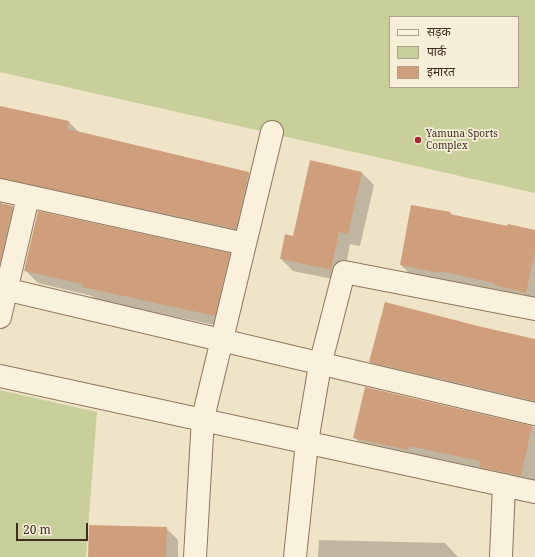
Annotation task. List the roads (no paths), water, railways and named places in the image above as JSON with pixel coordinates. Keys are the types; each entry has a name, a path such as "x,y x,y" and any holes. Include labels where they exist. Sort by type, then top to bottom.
{"street":[{"path":"195,557 203,420 272,132"},
{"path":"0,190 245,244"},
{"path":"0,317 4,289 28,196"},
{"path":"294,557 307,442 320,365 344,272 535,310"},
{"path":"4,289 320,365 535,414"},
{"path":"0,376 535,492"},
{"path":"501,557 504,485"}],"place":[{"name":"Yamuna Sports Complex","path":"418,140"}]}
